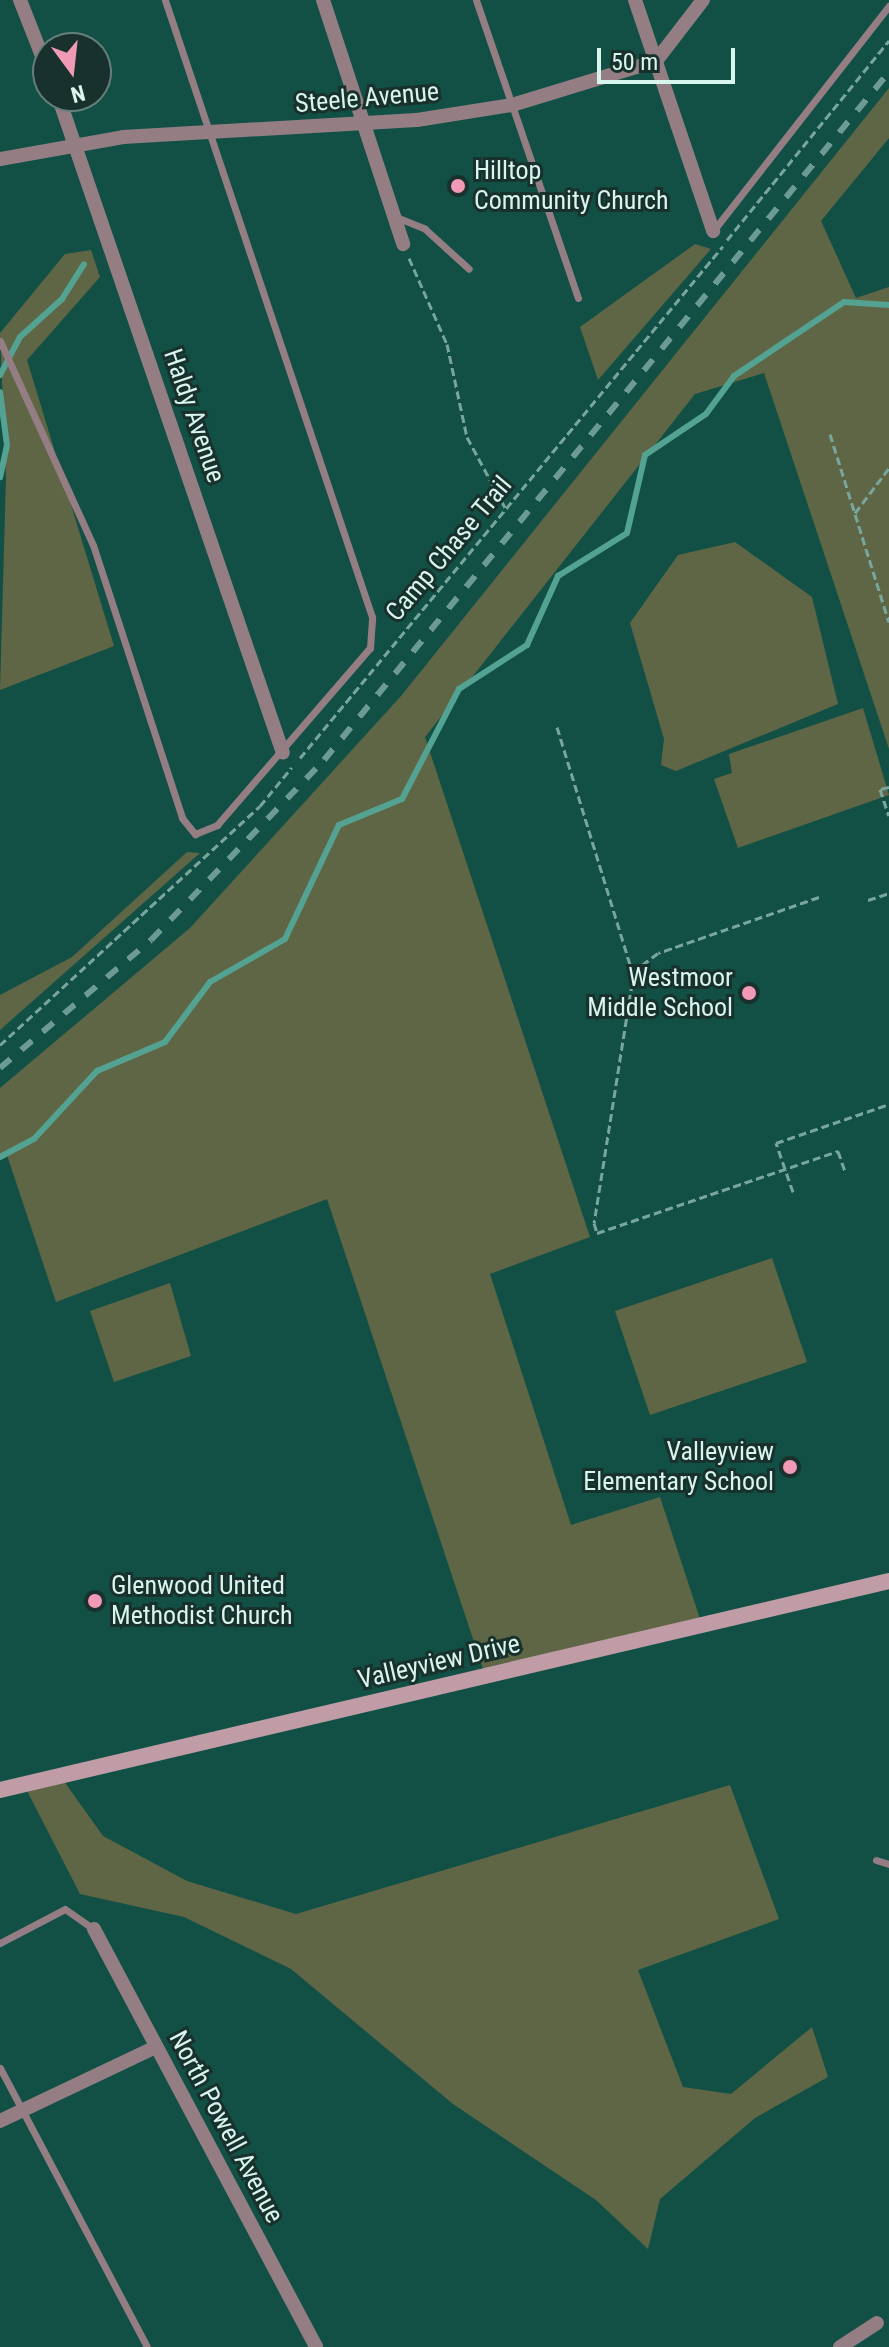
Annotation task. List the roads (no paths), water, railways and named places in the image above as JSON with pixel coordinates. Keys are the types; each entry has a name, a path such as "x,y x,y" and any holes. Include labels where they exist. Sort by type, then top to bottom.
{"street":[{"path":"20,0 33,32"},
{"path":"323,0 403,244"},
{"path":"635,0 713,231"},
{"path":"656,61 703,0"},
{"name":"Steele Avenue","path":"0,159 77,144 365,124 512,105 656,61"},
{"name":"Haldy Avenue","path":"64,112 283,753"},
{"name":"Valleyview Drive","path":"0,1790 889,1581"},
{"name":"North Powell Avenue","path":"94,1929 316,2347"},
{"path":"0,2121 156,2047"},
{"path":"840,2347 877,2323"}],"lane":[{"path":"1,344 93,545 182,818 195,834 217,825 283,753 370,648 372,617 165,0"},
{"path":"476,0 578,298"},
{"path":"713,231 889,6"},
{"path":"394,217 425,229 469,269"},
{"path":"876,1860 889,1864"},
{"path":"0,1943 65,1909 94,1929"},
{"path":"0,2068 147,2347"}],"waterway":[{"path":"0,375 20,337 62,299 84,264"},
{"path":"0,1157 34,1139 97,1071 165,1042 210,982 285,939 339,825 402,799 459,689 527,645 558,576 627,533 645,455 706,414 734,376 844,302 889,305"},
{"path":"0,392 7,445 0,477"}],"railway":[{"path":"0,1068 151,940 324,760 889,72"}],"place":[{"name":"Hilltop Community Church","path":"458,186"},
{"name":"Westmoor Middle School","path":"749,993"},
{"name":"Valleyview Elementary School","path":"790,1467"},
{"name":"Glenwood United Methodist Church","path":"95,1601"}]}
